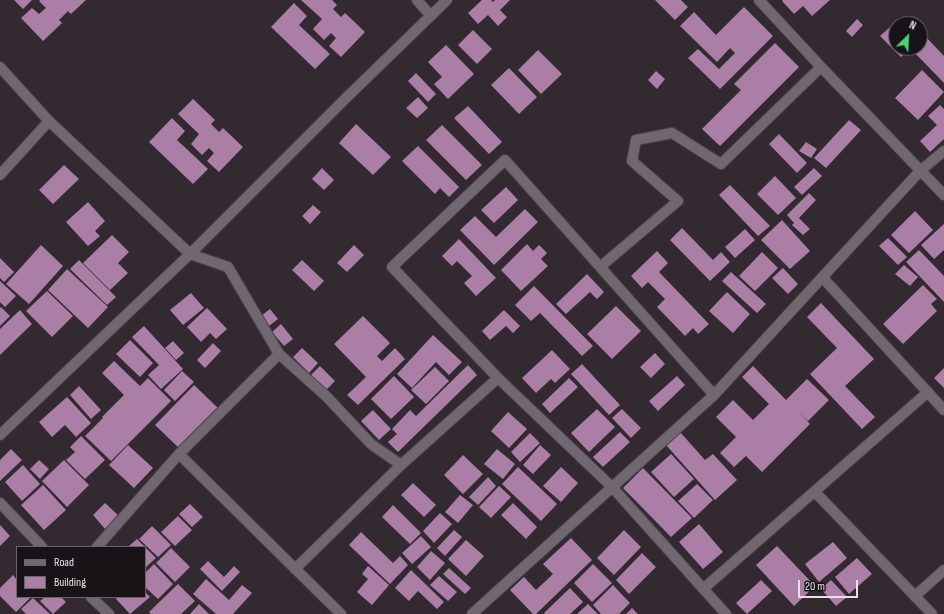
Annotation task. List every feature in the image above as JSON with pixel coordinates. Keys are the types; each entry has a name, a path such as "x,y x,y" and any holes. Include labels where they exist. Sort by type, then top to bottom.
{"street":[{"path":"417,0 430,16"},
{"path":"0,435 190,254 447,0"},
{"path":"759,0 944,195"},
{"path":"0,67 49,121 190,254 228,267 279,354 327,397 371,444 401,465"},
{"path":"600,267 678,200 632,161 636,140 672,134 721,164 821,67"},
{"path":"0,175 49,121"},
{"path":"472,614 714,395 920,171 944,151"},
{"path":"714,395 505,160 392,267 498,378 612,488 726,614"},
{"path":"823,278 944,410"},
{"path":"98,546 179,454 279,354"},
{"path":"295,569 401,465 498,378"},
{"path":"703,590 928,392"},
{"path":"179,454 341,614"},
{"path":"815,492 932,614"},
{"path":"0,503 41,546"},
{"path":"915,596 944,570"},
{"path":"92,598 109,614"}],"building":[{"path":"14,0 32,0 23,9"},
{"path":"86,0 71,14 68,11 59,20 62,23 43,41 21,18 32,8 39,14 46,8 39,1"},
{"path":"301,0 332,0 337,5 333,9 341,17 345,13 365,32 341,57 329,46 336,38 331,33 324,40 313,29 322,19"},
{"path":"482,0 491,0 493,2 495,0 510,0 500,10 507,17 498,26 488,15 478,24 468,13"},
{"path":"655,0 681,0 688,7 675,20"},
{"path":"830,0 812,16 803,6 794,14 782,1"},
{"path":"294,3 307,16 299,25 330,54 315,69 271,27"},
{"path":"744,7 773,36 720,89 688,58 698,49 719,69 735,53 730,48 717,62 680,26 694,12 716,35"},
{"path":"857,19 863,25 852,37 846,31"},
{"path":"888,29 888,44 880,36"},
{"path":"473,30 492,49 477,64 458,45"},
{"path":"928,39 944,56 944,83 918,56 928,56"},
{"path":"775,43 799,67 720,146 702,129 741,90 734,84"},
{"path":"446,45 474,74 448,99 434,84 442,77 428,62"},
{"path":"538,50 562,74 541,94 518,70"},
{"path":"509,68 537,97 519,114 491,85"},
{"path":"922,70 944,92 918,120 895,98"},
{"path":"656,71 665,79 657,89 648,80"},
{"path":"416,73 436,94 428,102 408,81"},
{"path":"418,97 428,108 417,118 406,108"},
{"path":"193,99 215,120 211,124 219,132 223,128 243,147 219,172 207,161 214,153 209,148 202,155 191,144 199,134 178,114"},
{"path":"940,105 944,109 944,139 930,152 920,141 937,125 928,116"},
{"path":"468,106 502,142 489,154 454,118"},
{"path":"172,118 185,131 177,140 208,169 193,184 149,142"},
{"path":"849,120 861,130 826,168 814,158"},
{"path":"356,124 391,157 373,175 339,143"},
{"path":"442,125 482,165 466,180 426,140"},
{"path":"779,134 807,163 797,173 769,144"},
{"path":"806,142 817,149 811,158 799,151"},
{"path":"418,146 459,187 449,197 440,188 435,194 402,161"},
{"path":"64,165 79,179 53,204 39,190"},
{"path":"322,168 334,180 324,190 312,179"},
{"path":"814,168 822,176 802,195 794,187"},
{"path":"775,176 796,198 778,215 757,194"},
{"path":"730,185 770,226 758,236 719,195"},
{"path":"506,187 518,200 494,223 481,210"},
{"path":"809,193 816,200 799,218 810,229 803,235 792,225 794,223 787,215"},
{"path":"88,202 105,221 95,231 100,236 88,246 66,222"},
{"path":"313,205 321,212 310,224 302,216"},
{"path":"525,209 538,222 494,265 460,230 475,216 496,237"},
{"path":"915,211 933,230 909,253 891,235"},
{"path":"782,220 810,251 790,269 761,240"},
{"path":"944,224 944,250 934,259 921,245"},
{"path":"682,228 713,260 721,252 730,262 710,281 670,240"},
{"path":"745,229 755,240 735,258 725,247"},
{"path":"112,235 129,252 118,263 128,273 110,290 83,263"},
{"path":"888,238 907,257 898,265 879,246"},
{"path":"459,239 496,278 476,296 464,283 472,276 457,261 452,266 442,256"},
{"path":"527,244 533,251 539,245 547,253 541,259 548,266 521,291 501,270"},
{"path":"41,245 63,266 29,304 6,284"},
{"path":"354,245 364,255 347,272 337,263"},
{"path":"919,250 944,276 944,302 906,262"},
{"path":"657,251 668,263 659,272 709,324 698,334 693,328 685,336 657,307 665,299 648,282 642,288 631,276"},
{"path":"762,252 778,268 755,291 739,276"},
{"path":"0,258 14,272 4,282 0,278"},
{"path":"79,260 116,297 107,305 70,269"},
{"path":"302,260 324,281 314,291 292,270"},
{"path":"904,265 918,277 910,286 895,274"},
{"path":"783,268 798,284 788,294 772,278"},
{"path":"67,269 108,307 88,328 48,290"},
{"path":"731,272 766,304 757,313 722,281"},
{"path":"587,274 604,292 597,299 590,292 566,314 556,304"},
{"path":"0,281 16,296 5,307 0,302"},
{"path":"923,285 937,299 931,304 937,311 903,344 883,324"},
{"path":"534,286 593,346 582,356 540,313 531,321 515,305"},
{"path":"47,291 73,316 52,337 26,311"},
{"path":"727,292 750,314 733,333 709,311"},
{"path":"191,293 204,308 183,325 170,310"},
{"path":"821,303 874,359 845,386 875,417 862,429 810,374 837,348 807,317"},
{"path":"616,306 641,331 612,359 587,334"},
{"path":"1,307 10,316 0,326 0,308"},
{"path":"207,308 227,329 216,339 210,333 201,342 187,327"},
{"path":"270,309 278,319 269,326 261,316"},
{"path":"20,310 32,324 0,355 0,329"},
{"path":"504,310 520,326 513,333 506,326 490,340 482,331"},
{"path":"363,316 390,343 377,356 382,361 395,348 405,359 358,405 347,395 366,377 334,344"},
{"path":"281,324 293,339 284,346 272,332"},
{"path":"144,326 183,369 161,389 148,375 159,365 132,337"},
{"path":"433,335 462,362 449,375 436,362 412,388 397,374"},
{"path":"130,340 153,363 140,377 116,354"},
{"path":"173,341 184,353 176,360 165,348"},
{"path":"213,343 221,351 205,368 197,360"},
{"path":"302,348 318,363 309,373 293,357"},
{"path":"552,350 570,369 555,383 551,379 536,393 522,378"},
{"path":"655,353 665,364 651,378 640,367"},
{"path":"114,361 140,386 148,378 171,401 111,461 85,436 124,395 102,373"},
{"path":"582,364 620,405 609,415 571,374"},
{"path":"468,365 477,375 398,452 388,442 397,434 392,429 410,410 416,416"},
{"path":"320,366 335,381 326,390 311,375"},
{"path":"753,366 786,400 807,379 829,400 808,421 799,412 810,424 762,472 746,456 734,467 720,453 736,437 716,417 733,400 753,420 769,404 742,377"},
{"path":"435,367 449,381 426,404 411,390"},
{"path":"944,368 944,388 934,378"},
{"path":"182,371 194,382 175,401 164,390"},
{"path":"394,376 414,397 391,419 371,399"},
{"path":"677,376 685,385 658,411 649,401"},
{"path":"569,378 578,387 550,413 542,404"},
{"path":"194,385 219,409 180,449 155,425"},
{"path":"79,386 101,410 91,419 70,395"},
{"path":"67,397 91,423 76,437 65,425 52,437 39,422"},
{"path":"597,409 615,427 589,452 571,433"},
{"path":"622,409 641,428 631,438 612,418"},
{"path":"373,410 391,429 379,440 361,421"},
{"path":"508,412 527,429 509,448 491,431"},
{"path":"620,432 630,442 603,467 593,457"},
{"path":"680,432 705,460 713,454 737,480 715,500 666,445"},
{"path":"530,433 540,443 520,462 511,452"},
{"path":"81,436 105,460 85,479 66,460 75,452 70,447"},
{"path":"128,445 153,468 134,488 109,465"},
{"path":"540,445 551,455 533,474 523,465"},
{"path":"11,449 22,460 0,481 0,460"},
{"path":"497,449 515,464 503,479 484,464"},
{"path":"671,454 694,479 674,497 651,472"},
{"path":"463,455 483,474 463,494 444,475"},
{"path":"39,460 49,469 40,479 30,469"},
{"path":"64,460 89,485 67,507 42,481"},
{"path":"23,465 40,484 22,501 5,482"},
{"path":"518,467 557,504 541,521 502,484"},
{"path":"561,467 578,483 561,502 543,486"},
{"path":"643,468 692,518 671,537 623,488"},
{"path":"488,477 496,486 478,505 469,497"},
{"path":"413,483 436,505 424,517 401,495"},
{"path":"697,484 713,500 694,518 678,501"},
{"path":"43,485 66,510 44,530 21,505"},
{"path":"499,486 511,497 491,518 479,507"},
{"path":"460,495 473,505 458,523 445,512"},
{"path":"105,503 119,516 105,529 93,515"},
{"path":"513,503 537,527 526,539 501,515"},
{"path":"190,504 203,517 192,527 179,514"},
{"path":"393,505 421,533 410,544 382,517"},
{"path":"440,513 452,524 434,543 423,531"},
{"path":"178,516 192,530 175,546 161,532"},
{"path":"699,524 723,552 703,569 679,542"},
{"path":"0,525 10,536 0,546"},
{"path":"152,526 171,545 158,557 139,539"},
{"path":"454,530 462,537 445,556 437,548"},
{"path":"624,530 641,547 614,575 597,558"},
{"path":"361,532 393,563 400,556 408,565 390,584 349,545"},
{"path":"421,536 431,547 412,564 402,553"},
{"path":"571,538 592,560 536,614 533,614 510,590 524,577 536,590 553,574 543,564"},
{"path":"137,539 144,546 129,546"},
{"path":"466,540 484,556 466,576 448,559"},
{"path":"833,542 847,558 819,582 805,564"},
{"path":"777,546 815,586 794,606 756,565"},
{"path":"146,548 156,558 146,567"},
{"path":"171,548 190,567 175,582 156,563"},
{"path":"431,551 445,563 430,580 417,567"},
{"path":"642,553 656,567 629,594 616,580"},
{"path":"857,558 872,574 849,594 835,577"},
{"path":"208,561 224,577 234,566 240,572 222,591 200,569"},
{"path":"154,564 173,584 158,599 146,588 146,572"},
{"path":"593,564 612,583 592,602 574,583"},
{"path":"368,566 389,585 372,605 357,592 368,579 362,574"},
{"path":"449,568 471,588 465,594 443,574"},
{"path":"411,570 444,602 437,609 418,591 409,601 395,588"},
{"path":"13,575 16,579 16,598 30,598 16,612 0,596 0,588"},
{"path":"439,576 457,592 448,601 430,585"},
{"path":"206,579 229,600 242,585 252,593 233,614 216,614 193,594"},
{"path":"761,580 772,591 747,614 736,603"},
{"path":"831,580 847,597 836,606 821,589"},
{"path":"178,584 195,601 181,614 151,614 149,612"},
{"path":"613,585 630,603 619,614 601,614 593,605"},
{"path":"570,588 583,602 570,614 544,613"},
{"path":"146,593 150,597 130,614 116,599 146,598"},
{"path":"33,598 50,614 26,614 21,609"},
{"path":"44,598 62,598 66,602 53,614 40,601"},
{"path":"199,604 209,614 190,614"},
{"path":"588,604 598,614 577,614"},
{"path":"632,608 638,614 626,614"}]}
